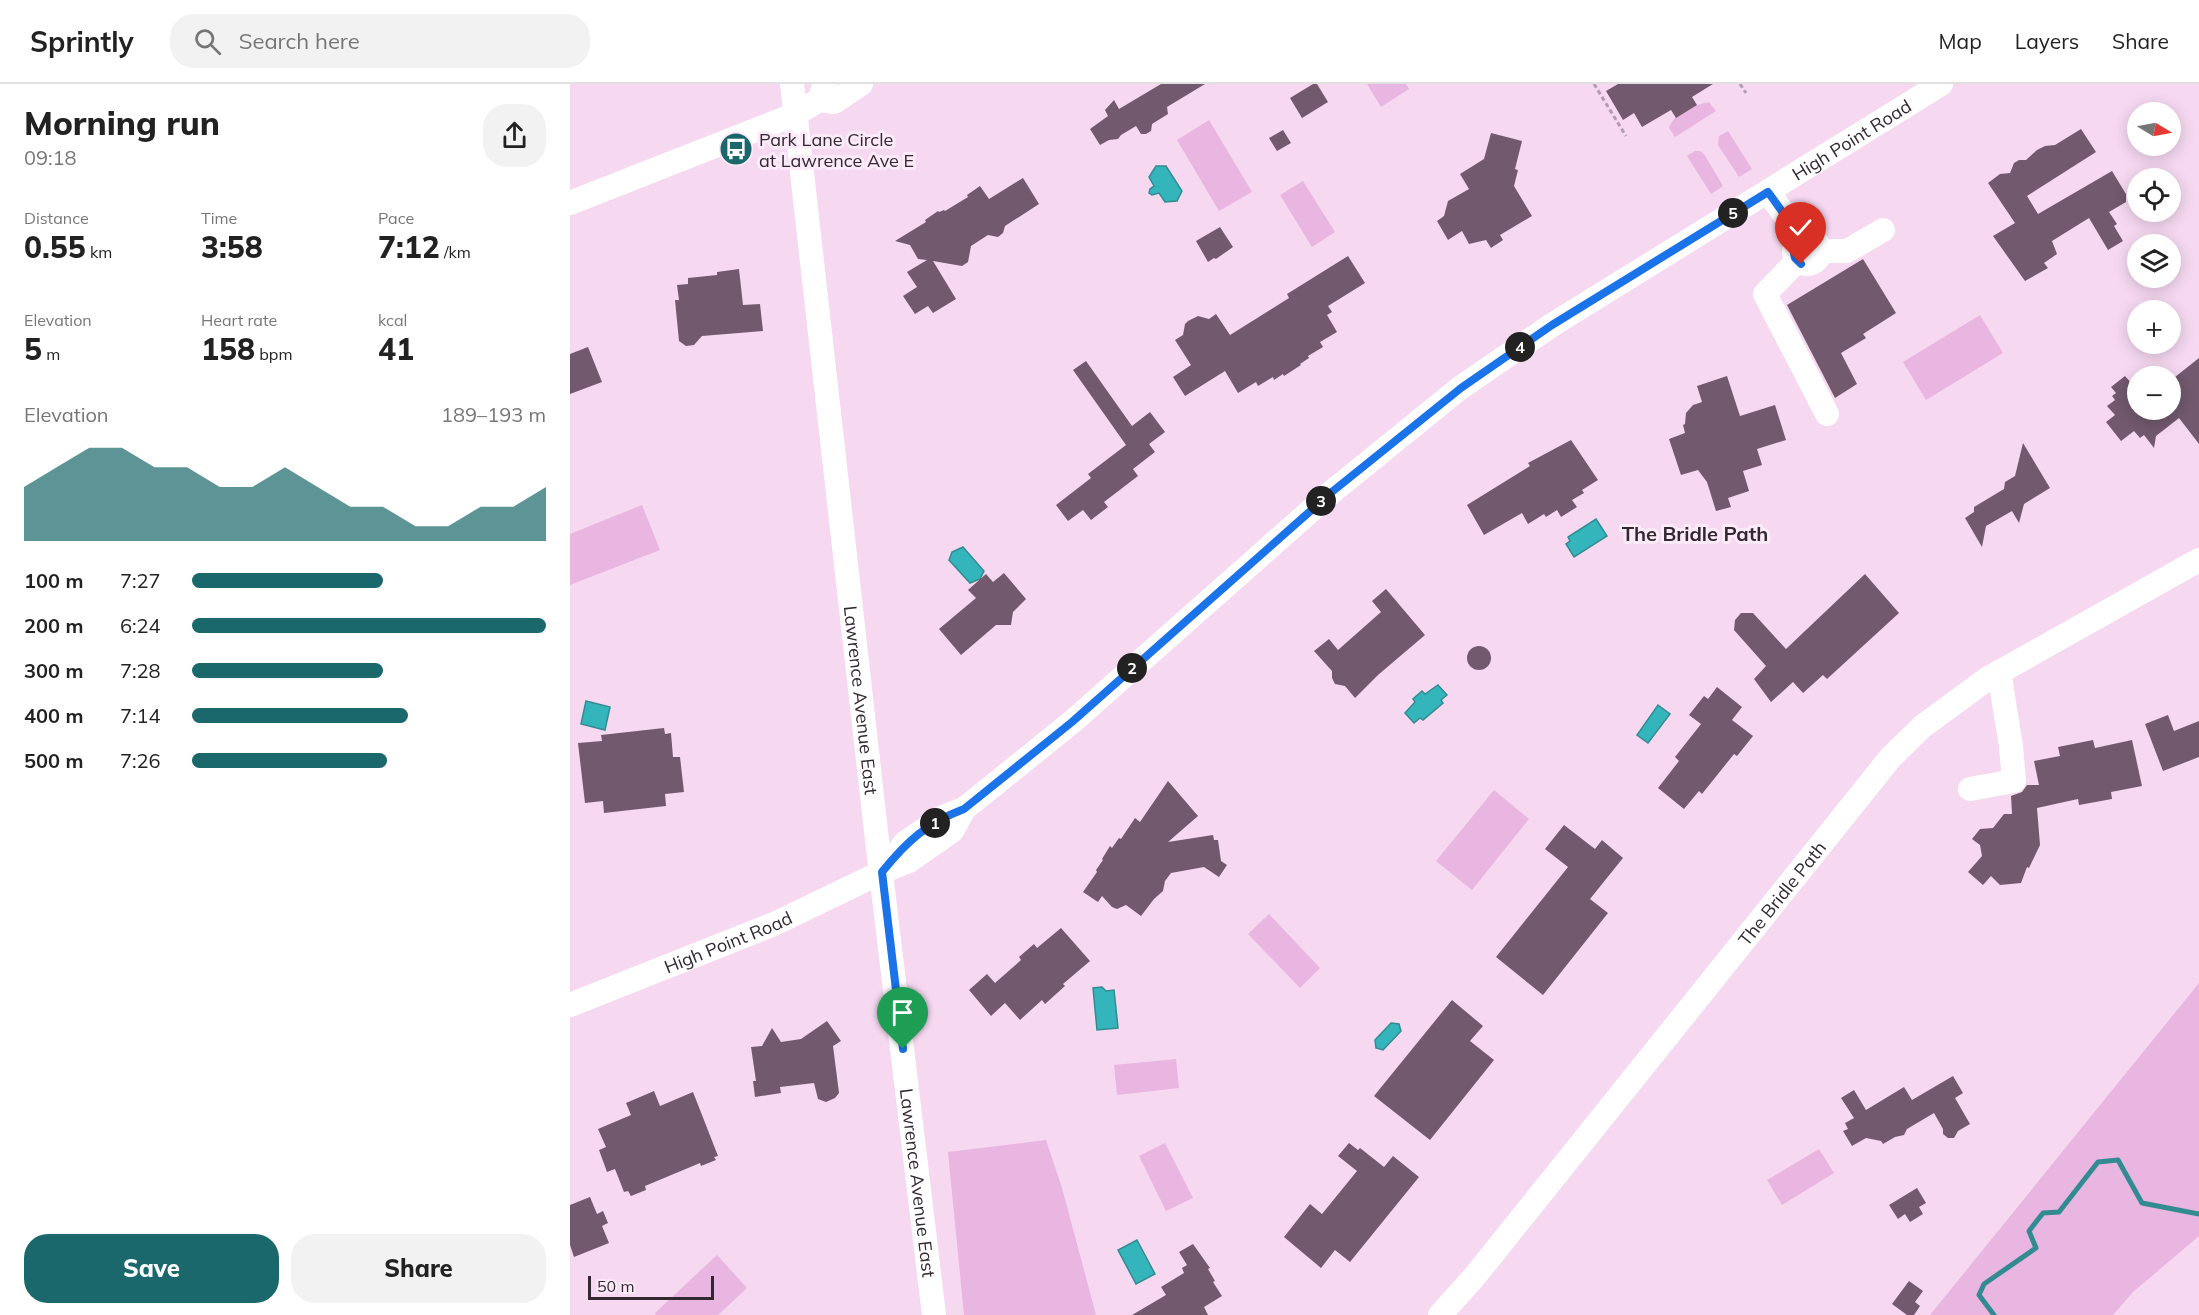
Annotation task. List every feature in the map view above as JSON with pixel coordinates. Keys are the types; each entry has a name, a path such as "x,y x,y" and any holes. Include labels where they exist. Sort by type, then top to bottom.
{"street":[{"name":"Lawrence Avenue East","path":"792,84 934,1315"},
{"path":"570,203 796,114 822,92 834,102 861,84"},
{"name":"High Point Road","path":"570,1005 774,924 882,872 905,843 943,817 964,809 1072,722 1333,491 1461,388 1552,325 1941,84"},
{"path":"1768,192 1806,250"},
{"path":"1827,414 1765,294 1806,250 1847,251 1883,230"},
{"name":"The Bridle Path","path":"1440,1315 1505,1239 1891,757 1923,726 1999,672 2199,560"},
{"path":"1970,789 2014,781 1999,672"}],"path":[{"path":"1594,84 1626,136"},
{"path":"1740,84 1746,93"}],"shaded area":[{"path":"1367,84 1406,84 1409,89 1381,107"},
{"path":"1709,102 1716,111 1675,137 1669,128 1676,117 1691,108"},
{"path":"1209,120 1252,192 1219,211 1177,140"},
{"path":"1728,131 1752,169 1739,177 1718,145 1719,136"},
{"path":"1695,151 1704,154 1723,186 1711,194 1687,156"},
{"path":"1303,181 1335,232 1312,247 1280,195"},
{"path":"1980,315 2003,353 1926,400 1903,362"},
{"path":"642,505 660,550 570,585 570,534"},
{"path":"1494,790 1529,819 1472,890 1436,861"},
{"path":"1269,914 1320,968 1300,988 1248,934"},
{"path":"2199,983 2199,1236 2133,1292 2113,1315 1930,1315"},
{"path":"1176,1059 1179,1088 1117,1095 1114,1065"},
{"path":"1046,1140 1062,1188 1096,1315 964,1315 948,1152"},
{"path":"1165,1143 1193,1198 1166,1211 1139,1156"},
{"path":"1819,1149 1834,1173 1782,1205 1767,1180"},
{"path":"717,1255 747,1288 718,1315 656,1315 655,1313"}],"water":[{"path":"1156,166 1166,166 1182,191 1177,201 1165,202 1159,193 1152,195 1149,193 1154,186 1149,177"},
{"path":"1596,519 1607,536 1574,557 1566,544 1570,541 1568,537"},
{"path":"963,547 984,571 980,579 970,583 949,560 952,552"},
{"path":"1438,685 1447,695 1441,700 1443,703 1423,720 1420,718 1414,723 1405,713 1415,702 1413,699 1422,691 1425,694"},
{"path":"586,701 610,707 605,730 581,724"},
{"path":"1658,705 1670,714 1648,743 1637,735"},
{"path":"1102,987 1106,991 1114,990 1118,1028 1097,1030 1093,988"},
{"path":"1391,1023 1399,1024 1401,1031 1383,1050 1376,1048 1375,1040"},
{"path":"1137,1240 1155,1274 1136,1284 1118,1250"}],"building":[{"path":"1161,84 1205,84 1167,107 1168,114 1152,124 1151,131 1146,134 1141,134 1136,126 1118,139 1109,140 1100,145 1090,129 1108,116 1105,110 1114,100 1119,109"},
{"path":"1313,84 1317,84 1328,102 1302,118 1290,98"},
{"path":"1618,84 1713,84 1692,97 1697,105 1676,118 1671,110 1642,127 1634,113 1623,120 1606,91"},
{"path":"2081,129 2096,152 2027,196 2038,214 2112,171 2126,194 2126,202 2109,212 2117,224 2114,226 2123,241 2108,250 2089,218 2052,241 2057,254 2044,263 2048,268 2025,281 1993,236 2015,223 1988,183 2000,174 2010,173 2014,163 2019,160 2026,160 2037,150 2055,145"},
{"path":"1283,130 1291,143 1277,151 1269,138"},
{"path":"1491,133 1522,141 1515,169 1518,170 1514,186 1532,216 1500,235 1503,240 1491,248 1486,240 1469,244 1462,231 1448,240 1437,221 1444,216 1448,201 1469,189 1460,174 1484,159"},
{"path":"1023,178 1039,204 1005,226 1003,233 998,237 988,235 971,246 968,262 962,266 933,261 956,299 933,313 928,306 915,314 903,296 917,287 907,272 927,260 918,259 910,245 895,241 926,222 925,220 938,211 945,211 968,197 967,195 980,186 989,199"},
{"path":"1220,227 1233,247 1208,262 1196,241"},
{"path":"1348,256 1365,283 1328,306 1332,312 1327,315 1337,332 1320,342 1323,347 1284,376 1283,374 1274,380 1273,377 1258,386 1256,382 1238,393 1225,371 1185,396 1173,377 1191,365 1175,340 1183,335 1185,324 1188,321 1198,316 1209,319 1216,314 1230,335 1289,298 1287,294"},
{"path":"1863,259 1896,313 1863,334 1866,338 1841,353 1857,384 1835,398 1787,305"},
{"path":"739,269 743,305 760,304 763,331 702,336 694,345 686,346 679,341 675,300 679,300 677,285 688,284 688,278 717,275 717,272"},
{"path":"588,347 602,382 570,394 570,354"},
{"path":"2199,358 2199,444 2181,420 2181,372"},
{"path":"1086,361 1132,426 1150,412 1165,432 1149,444 1155,452 1133,469 1138,476 1104,502 1108,507 1091,520 1083,510 1068,521 1056,505 1091,478 1088,474 1126,445 1073,370"},
{"path":"1727,376 1740,416 1775,405 1786,440 1757,449 1762,465 1743,471 1749,491 1728,498 1731,507 1716,511 1707,482 1698,470 1681,475 1669,439 1685,433 1683,425 1686,413 1693,405 1702,402 1697,386"},
{"path":"2125,376 2127,378 2127,420 2176,420 2156,436 2154,448 2144,435 2140,438 2134,431 2121,441 2106,422 2115,415 2107,406 2115,400 2112,396 2116,393 2111,387"},
{"path":"1571,440 1598,480 1582,490 1584,493 1572,500 1577,507 1561,517 1557,510 1546,517 1544,514 1528,524 1522,513 1484,535 1467,505 1530,466 1528,463"},
{"path":"2023,443 2050,488 2024,504 2019,523 2012,511 1986,526 1982,547 1965,518 1974,512 1974,507 2004,489 2005,482 2015,476"},
{"path":"1004,573 1026,599 1013,612 1011,625 996,625 961,655 939,629 976,598 968,590 986,574 993,582"},
{"path":"1865,574 1899,613 1827,679 1823,675 1803,693 1793,682 1771,702 1754,679 1766,666 1734,630 1735,620 1741,613 1753,613 1786,649"},
{"path":"1386,589 1425,635 1355,698 1345,686 1335,684 1332,671 1314,651 1329,639 1338,650 1381,612 1372,601"},
{"path":"1479,646 1488,649 1491,658 1488,667 1479,670 1470,667 1467,658 1470,649"},
{"path":"1717,687 1742,707 1732,720 1753,736 1737,756 1734,754 1702,794 1699,791 1684,809 1658,788 1679,761 1675,757 1701,724 1689,715 1704,696 1708,699"},
{"path":"2168,715 2174,731 2199,721 2199,757 2163,771 2145,724"},
{"path":"664,728 665,734 671,733 673,757 680,757 684,792 665,794 666,806 604,813 603,801 585,803 578,743 602,741 601,735"},
{"path":"2093,740 2095,748 2132,740 2142,786 2111,792 2112,799 2079,805 2078,799 2037,808 2040,845 2021,883 2000,885 1991,876 1983,885 1968,872 1982,856 1980,845 1972,839 1980,829 1993,828 2004,814 2012,814 2011,796 2022,792 2027,785 2039,785 2034,761 2060,756 2058,747"},
{"path":"1168,781 1198,816 1168,842 1213,835 1214,840 1218,840 1221,861 1227,865 1219,877 1204,867 1171,873 1165,881 1163,891 1141,916 1126,905 1117,909 1102,896 1098,902 1083,892 1097,872 1110,846 1112,848 1119,838 1121,839 1135,818 1140,822"},
{"path":"1564,825 1595,849 1602,840 1623,858 1590,899 1608,913 1543,995 1496,957 1568,867 1545,849"},
{"path":"1061,928 1090,961 1063,984 1065,986 1045,1004 1042,1000 1020,1020 1005,1003 991,1016 969,990 987,974 995,983 1021,960 1019,957 1034,944 1037,948"},
{"path":"1452,1000 1483,1026 1470,1041 1494,1060 1430,1140 1374,1096"},
{"path":"827,1021 841,1041 833,1046 839,1093 835,1098 826,1102 818,1099 814,1083 780,1087 781,1093 755,1097 753,1081 756,1081 751,1047 762,1046 772,1028 781,1042 801,1039"},
{"path":"1953,1076 1963,1093 1955,1098 1970,1124 1958,1131 1954,1138 1948,1138 1943,1134 1943,1129 1934,1113 1907,1129 1904,1135 1883,1144 1881,1141 1866,1138 1852,1146 1843,1131 1848,1129 1845,1123 1854,1118 1841,1098 1854,1090 1866,1110 1904,1087 1912,1100"},
{"path":"654,1091 660,1106 693,1092 718,1156 714,1157 716,1160 701,1166 700,1163 645,1186 646,1190 631,1196 628,1191 624,1192 615,1169 607,1172 599,1150 606,1147 598,1129 631,1115 626,1103"},
{"path":"1349,1143 1358,1150 1360,1148 1384,1167 1393,1156 1419,1177 1350,1262 1335,1250 1321,1268 1284,1237 1310,1204 1322,1214 1357,1171 1338,1156"},
{"path":"1917,1188 1926,1203 1919,1207 1923,1214 1910,1222 1905,1214 1898,1219 1889,1205"},
{"path":"590,1197 597,1214 603,1211 608,1223 602,1226 609,1243 574,1257 570,1245 570,1205"},
{"path":"1193,1244 1210,1268 1208,1269 1215,1281 1213,1282 1222,1296 1204,1307 1208,1315 1132,1315 1166,1295 1161,1287 1184,1273 1182,1268 1187,1265 1179,1252"},
{"path":"1909,1281 1923,1291 1915,1302 1920,1306 1914,1315 1907,1315 1892,1304"}],"waterway":[{"path":"1994,1315 1979,1295 1984,1284 2036,1248 2029,1231 2043,1213 2059,1212 2098,1162 2118,1160 2142,1203 2199,1214"}],"place":[{"name":"Park Lane Circle at Lawrence Ave E","path":"736,149"}],"district":[{"name":"The Bridle Path","path":"1695,533"}],"route":[{"path":"903,1049 882,872 905,843 943,817 964,809 1072,722 1333,491 1461,388 1552,325 1768,192 1802,239 1793,249 1795,258 1801,264"}]}
